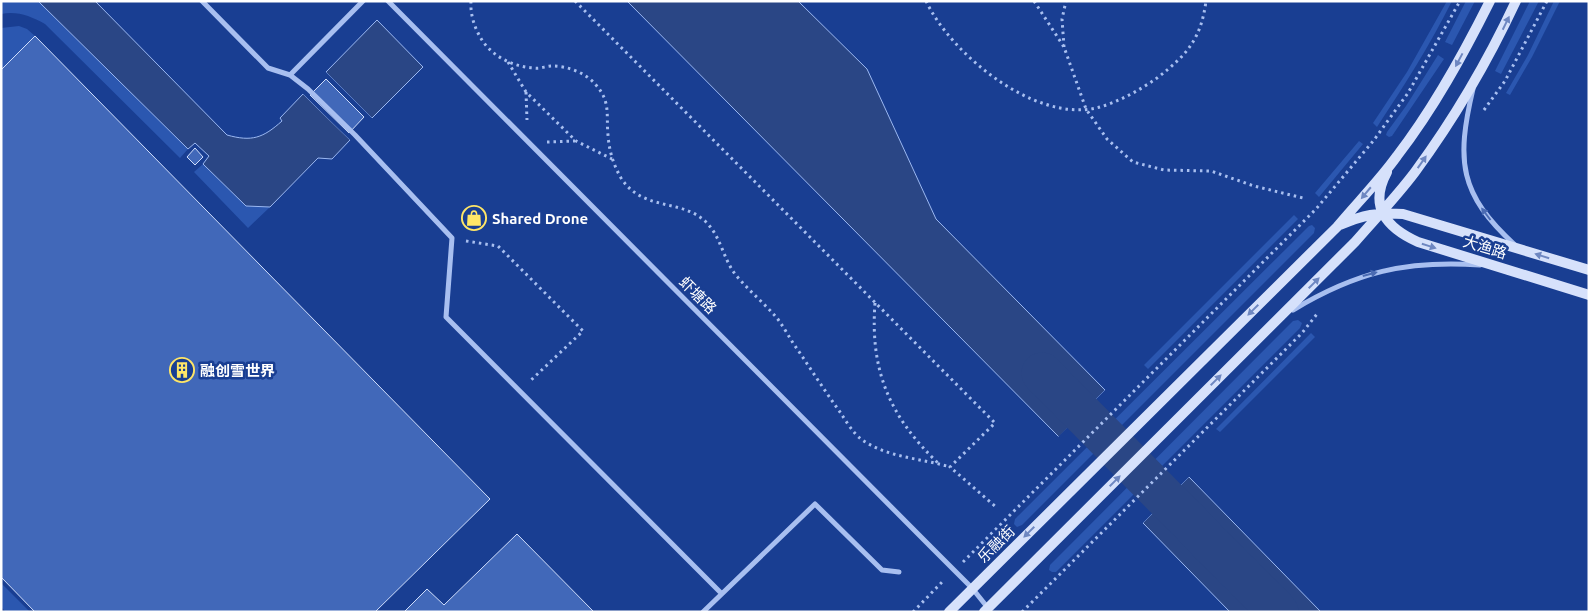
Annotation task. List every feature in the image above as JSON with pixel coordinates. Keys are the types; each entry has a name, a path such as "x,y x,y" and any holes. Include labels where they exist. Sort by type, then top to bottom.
{"street":[{"path":"202,1 268,68 290,75 308,89 355,134 452,238 446,318 721,593"},
{"path":"290,75 363,1"},
{"name":"虾塘路","path":"388,1 972,588 986,610"},
{"path":"1381,213 1380,197 1384,178 1442,90 1490,1"},
{"path":"986,610 1355,242 1381,213 1414,173 1450,122 1500,35 1516,1"},
{"path":"1476,78 1467,114 1465,135 1464,162 1468,184 1477,203 1490,220 1520,249"},
{"name":"乐融街","path":"949,612 1337,227 1396,158"},
{"name":"大渔路","path":"1381,213 1392,227 1418,242 1589,295"},
{"name":"大渔路","path":"1337,227 1366,215 1381,213 1403,214 1589,270"},
{"path":"1279,318 1315,296 1368,274 1419,264 1449,263 1494,266"},
{"path":"703,612 815,504 882,570 899,572"}],"path":[{"path":"471,1 473,20 478,33 494,53 508,62 532,68 552,66 569,69 582,74 595,84 607,104 609,117 608,133 613,160 622,179 639,195 664,205 684,209 706,222 716,236 723,254 734,272 777,318 834,405 859,438 895,455 950,467 996,507"},
{"path":"575,1 995,423 950,467"},
{"path":"926,1 953,41 968,58 986,72 1028,97 1076,110 1096,108 1134,92 1181,58 1194,42 1203,22 1206,1"},
{"path":"1034,1 1064,48 1086,109 1106,139 1133,162 1164,170 1211,171 1254,186 1303,198"},
{"path":"1064,48 1062,19 1066,1"},
{"path":"913,612 1294,232 1343,178 1408,93 1460,1"},
{"path":"508,62 526,92 576,141 613,160"},
{"path":"526,92 528,142 576,141"},
{"path":"452,238 498,246 583,331 519,391"},
{"path":"875,302 875,343 883,383 905,427 920,446 938,463"},
{"path":"1022,612 1201,434"}],"shaded area":[{"path":"1,1 38,1 188,149 180,158 45,24 24,15 13,13 1,14"},
{"path":"38,1 95,1 227,135 250,138 263,135 282,121 280,118 303,94 350,140 332,159 318,158 270,207 246,206 203,164 209,156 195,143 188,149"},
{"path":"627,1 798,1 867,69 936,219 1105,390 1059,437"},
{"path":"1447,1 1452,1 1435,33 1377,127 1373,123 1407,72"},
{"path":"1466,1 1475,1 1452,45 1445,42"},
{"path":"1530,1 1539,1 1501,74 1495,71"},
{"path":"1554,1 1560,1 1532,57 1510,95 1506,93 1528,55"},
{"path":"377,20 423,67 372,118 326,72"},
{"path":"19,26 27,29 35,36 1,70 1,28"},
{"path":"1438,55 1444,59 1392,136 1389,137 1386,135 1387,132"},
{"path":"1359,141 1363,144 1319,197 1315,193"},
{"path":"203,164 246,205 270,207 248,228 194,172"},
{"path":"1294,215 1298,219 1148,369 1144,365"},
{"path":"1312,225 1315,228 1314,233 1022,525 1017,527 1014,524 1015,519"},
{"path":"1298,320 1302,323 1300,328 1056,572 1049,570 1050,565 1293,321"},
{"path":"1311,333 1315,337 1220,432 1216,429"},
{"path":"1189,477 1321,612 1230,612 1143,523"},
{"path":"2,584 30,612 6,612 1,607"}],"pier":[{"path":"326,72 372,118 370,120 324,74"},
{"path":"305,92 351,138 350,140 303,94"},
{"path":"1107,388 1107,392 1061,438 1057,438"},
{"path":"1190,476 1141,525 1141,521"}],"building":[{"name":"融创雪世界","path":"35,36 490,499 375,612 35,612 1,577 1,70"},
{"path":"326,79 364,117 349,133 310,95"},
{"path":"195,148 203,157 195,165 187,157"},
{"path":"517,534 594,612 404,612 427,589 444,605"}],"waterway":[{"path":"1042,373 1278,612"}],"place":[{"name":"Shared Drone","path":"474,218"},
{"name":"融创雪世界","path":"182,370"}]}
